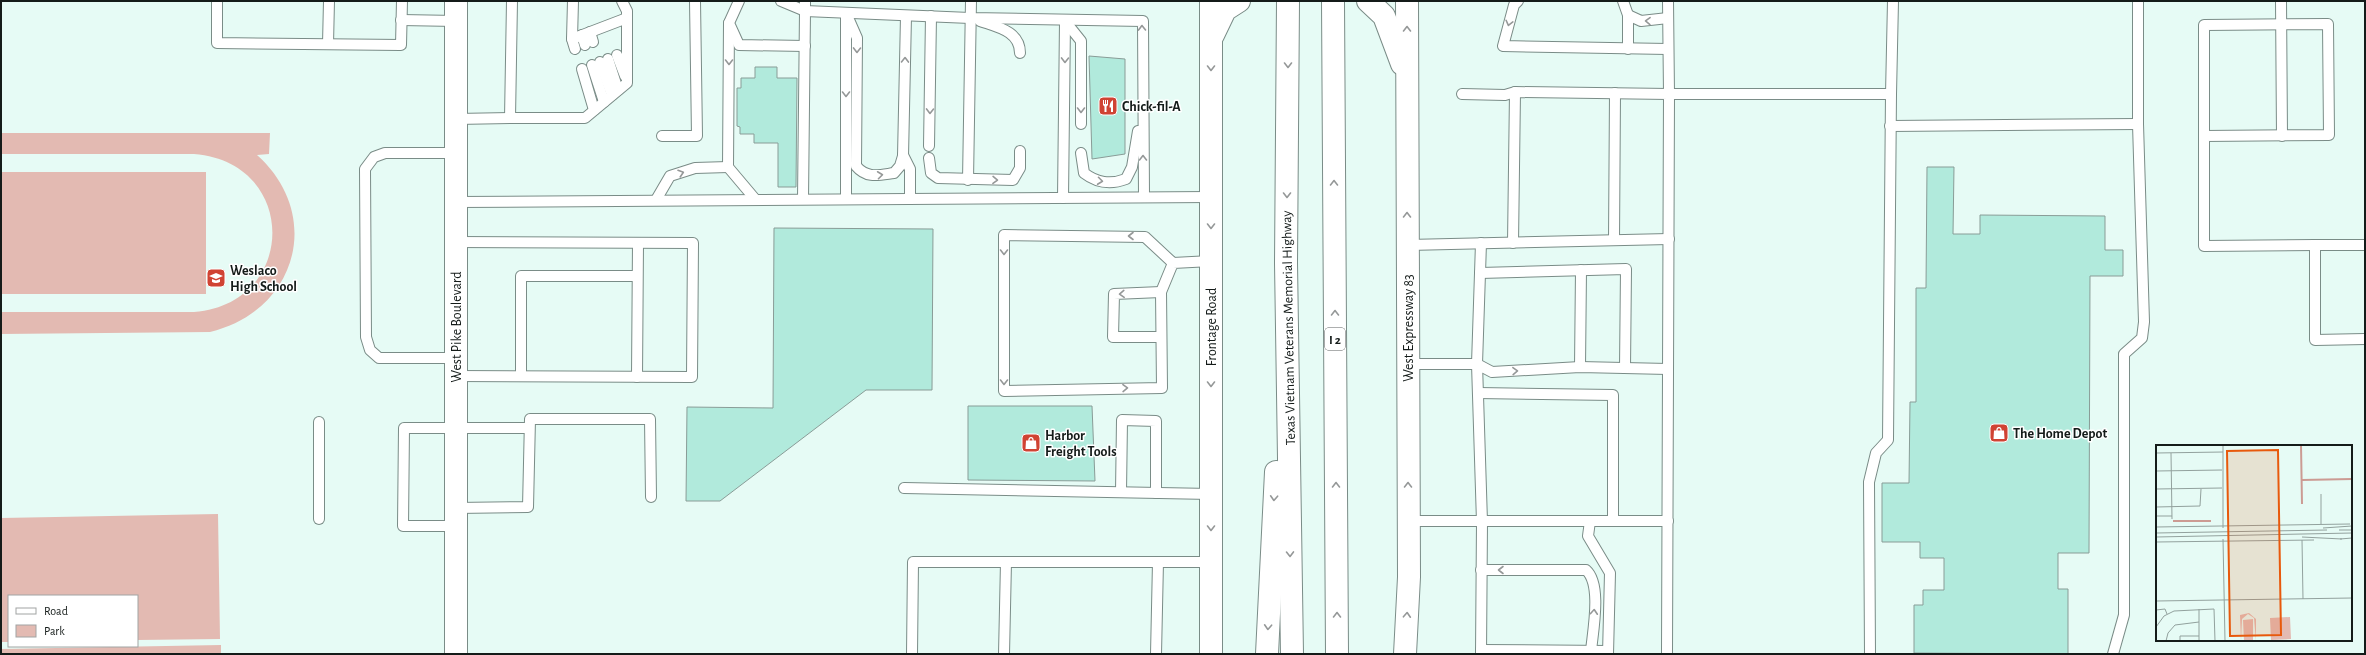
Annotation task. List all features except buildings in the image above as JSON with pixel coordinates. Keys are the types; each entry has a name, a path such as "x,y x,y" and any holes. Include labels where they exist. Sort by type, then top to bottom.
{"main road":[{"name":"Frontage Road","path":"1211,1 1211,654"},
{"path":"1211,46 1215,29 1225,10 1239,1"},
{"name":"Texas Vietnam Veterans Memorial Highway","path":"1288,1 1286,263 1292,654"},
{"name":"I 2","path":"1333,1 1337,654"},
{"path":"1368,1 1384,16 1407,77"},
{"name":"West Expressway 83","path":"1405,654 1409,577 1407,1"},
{"name":"West Pike Boulevard","path":"456,11 456,654"},
{"path":"1266,654 1286,263"}],"lane":[{"path":"217,1 217,43 328,44 401,44 402,1"},
{"path":"328,44 329,1"},
{"path":"510,118 512,1"},
{"path":"573,1 591,37 627,18"},
{"path":"456,119 585,118 627,82 627,11 622,1"},
{"path":"662,136 697,136 696,1"},
{"path":"739,1 729,23 728,167 755,200"},
{"path":"781,1 846,13 1065,21 1142,21 1144,197"},
{"path":"968,180 971,1"},
{"path":"1518,1 1514,5 1504,46 1668,49"},
{"path":"1623,1 1628,15 1628,49"},
{"path":"1667,654 1669,239 1668,1"},
{"path":"1870,654 1869,482 1876,453 1888,440 1890,126 1893,1"},
{"path":"2113,654 2124,615 2124,354 2142,338 2144,322 2138,124 2138,1"},
{"path":"2281,1 2282,136"},
{"path":"803,199 805,6"},
{"path":"401,20 456,11"},
{"path":"846,13 857,38 856,166 862,172 870,176 894,173 900,166 903,156 906,16"},
{"path":"846,13 846,199"},
{"path":"1628,15 1641,21 1668,18"},
{"path":"929,146 931,16"},
{"path":"970,18 1015,36 1020,44 1020,53"},
{"path":"1065,21 1081,41 1081,124"},
{"path":"1063,198 1065,21"},
{"path":"729,23 739,45 805,46"},
{"path":"2204,136 2329,135 2328,24 2204,25 2204,136 2204,246 2365,245"},
{"path":"604,60 627,82"},
{"path":"604,60 612,96"},
{"path":"604,60 612,96"},
{"path":"582,69 594,110"},
{"path":"1462,94 1505,95 1516,92 1891,94"},
{"path":"1513,243 1516,92"},
{"path":"1614,240 1615,93"},
{"path":"1081,153 1084,173 1094,181 1118,182 1126,179 1132,167 1143,103"},
{"path":"1890,126 2138,124"},
{"path":"929,158 931,173 938,178 1013,180 1020,168 1020,151"},
{"path":"456,153 385,153 374,157 366,169 366,338 370,350 379,358 521,376 692,377 693,243 456,242"},
{"path":"903,156 910,169 910,199"},
{"path":"656,200 670,176 695,168 728,167"},
{"path":"456,202 1211,197"},
{"path":"1173,263 1161,292 1162,388 1004,391 1004,235 1145,237 1173,263 1211,260"},
{"path":"1408,245 1669,239"},
{"path":"637,376 638,242"},
{"path":"1481,244 1477,364 1482,522 1481,652 1608,652 1610,573 1588,536 1590,521"},
{"path":"2315,245 2315,340 2365,339"},
{"path":"1480,273 1626,268 1625,368"},
{"path":"1580,367 1581,270"},
{"path":"521,376 521,276 637,276"},
{"path":"1161,292 1114,294 1113,337 1161,337"},
{"path":"1408,364 1477,364 1492,372 1580,367 1668,369"},
{"path":"1478,393 1613,395 1613,521"},
{"path":"530,428 404,428 403,526 528,507 530,428 530,419 650,419 651,497"},
{"path":"1121,492 1122,420 1156,421 1156,493"},
{"path":"319,422 319,519"},
{"path":"904,488 1211,494"},
{"path":"1409,522 1668,521"},
{"path":"912,654 913,562 1211,562"},
{"path":"1004,654 1006,562"},
{"path":"1156,654 1158,562"},
{"path":"1481,570 1586,570 1591,575 1594,589 1591,651"}],"green space":[{"path":"1,133 270,133 269,154 257,155 278,179 290,205 295,232 291,258 281,283 263,304 240,321 210,332 1,334 1,312 194,312 228,303 253,285 267,261 272,233 268,205 253,181 228,163 194,154 1,154"},
{"path":"1,172 206,172 206,294 1,294"},
{"path":"218,514 220,639 138,640 138,595 8,595 8,642 1,642 1,518"},
{"path":"221,645 221,654 1,654 1,649"}],"place":[{"name":"Chick-fil-A","path":"1108,106"},
{"name":"Weslaco High School","path":"216,278"},
{"name":"The Home Depot","path":"1999,433"},
{"name":"Harbor Freight Tools","path":"1031,443"}]}
